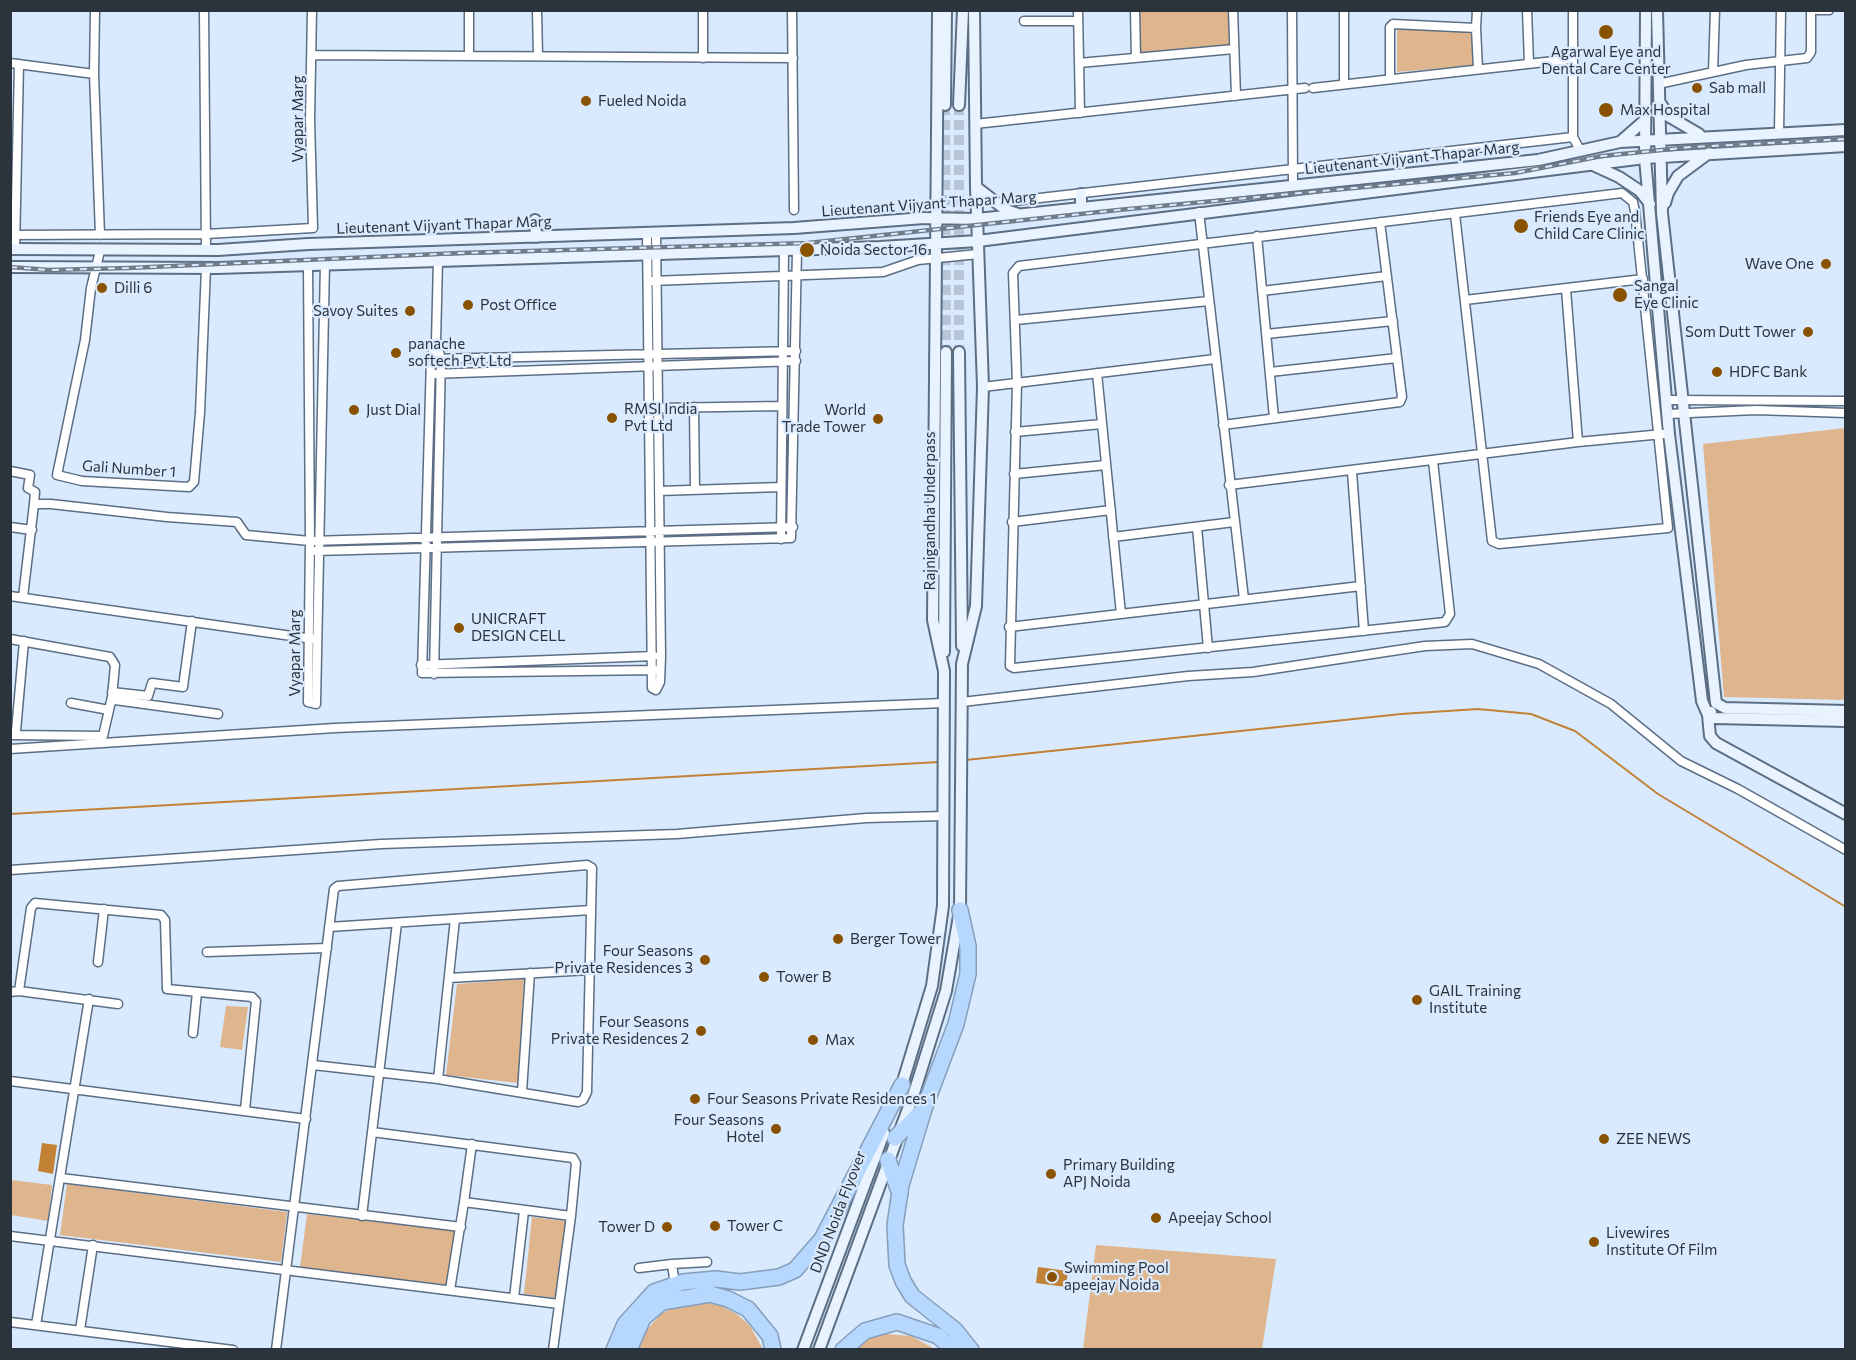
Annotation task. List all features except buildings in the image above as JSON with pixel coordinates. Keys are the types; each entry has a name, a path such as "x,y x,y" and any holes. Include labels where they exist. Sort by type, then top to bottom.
{"highway":[{"path":"960,910 968,946 968,974 956,1024 924,1109 900,1194 895,1225 897,1264 912,1296 955,1330 971,1350"},
{"path":"614,1350 625,1324 654,1292 675,1285 716,1279 740,1282 779,1278 795,1270 822,1239 902,1085"},
{"path":"895,1138 924,1109"},
{"path":"888,1160 900,1194"},
{"path":"628,1350 643,1318 662,1302 710,1294 728,1299 748,1309 770,1336 773,1350"},
{"path":"843,1350 865,1331 897,1322 938,1336 954,1350"}],"main road":[{"path":"938,10 933,620 944,670"},
{"path":"945,105 946,10"},
{"path":"959,105 963,10"},
{"path":"962,664 976,606 983,387 975,187 974,10"},
{"path":"1646,10 1645,158 1668,414 1664,434 1702,701 1708,715 1710,736 1716,743 1845,814"},
{"path":"1657,10 1662,213 1681,400 1717,705 1708,715"},
{"path":"1659,101 1668,117 1703,136"},
{"path":"1620,142 1644,122"},
{"name":"Lieutenant Vijyant Thapar Marg","path":"13,250 206,250 795,228 936,218 977,219 1538,160 1620,142 1845,130"},
{"name":"Lieutenant Vijyant Thapar Marg","path":"10,267 206,268 325,265 797,250 978,241 1661,156 1845,146"},
{"path":"1662,213 1668,193 1678,176 1709,153"},
{"path":"1593,165 1619,177 1640,191 1650,204"},
{"path":"975,187 1006,210 1022,215"},
{"path":"1081,194 1081,208"},
{"path":"536,220 536,237"},
{"name":"Rajnigandha Underpass","path":"944,670 946,352"},
{"name":"Rajnigandha Underpass","path":"959,352 962,664"},
{"name":"DND Noida Flyover","path":"819,1350 895,1138 915,1090 946,991 960,910 962,664"},
{"name":"DND Noida Flyover","path":"803,1350 902,1085 932,986 943,906 944,670"},
{"path":"1717,705 1725,708 1845,711"},
{"path":"1708,715 1724,719 1845,721"}],"street":[{"path":"95,10 94,74 100,235"},
{"path":"204,10 206,250"},
{"name":"Vyapar Marg","path":"206,234 313,228 312,10"},
{"path":"469,10 469,56"},
{"path":"537,10 538,56"},
{"path":"703,10 703,58"},
{"path":"792,10 794,210"},
{"path":"1078,10 1080,113"},
{"path":"1135,10 1136,58"},
{"path":"1233,10 1236,96"},
{"path":"1292,10 1293,186"},
{"path":"1344,10 1344,84"},
{"path":"1477,10 1478,69"},
{"path":"1527,10 1529,63"},
{"path":"1573,10 1573,137 1580,150"},
{"path":"1713,72 1714,10"},
{"path":"1779,133 1778,61 1781,10"},
{"path":"1658,84 1713,72 1810,56 1811,10"},
{"path":"1817,10 1829,10"},
{"path":"1024,21 1078,21"},
{"path":"1390,79 1390,27 1393,24 1476,28"},
{"path":"1079,63 1234,49"},
{"path":"312,55 793,58"},
{"path":"975,124 1572,59"},
{"path":"13,250 15,63 94,74"},
{"path":"996,203 1573,137"},
{"path":"1433,462 1448,618 1445,622 1014,668 1009,663 1017,383 1013,273 1019,266 1202,242 1622,193 1633,202 1635,211 1664,434 1668,528 1496,544 1492,541 1480,454 1455,214"},
{"path":"1199,212 1244,599"},
{"path":"1222,425 1397,404 1402,397 1380,222"},
{"path":"438,260 436,342 430,374 421,665 423,674 656,670 651,233"},
{"path":"13,235 206,234"},
{"path":"1257,236 1274,418"},
{"path":"96,267 100,250"},
{"path":"781,539 784,250"},
{"path":"310,551 791,538 797,250"},
{"path":"653,281 797,277 888,271 904,263 978,254"},
{"name":"Vyapar Marg","path":"308,265 309,704 317,702 325,265"},
{"name":"Gali Number 1","path":"96,267 85,340 57,475 82,481 189,487 194,482 200,413 206,268"},
{"path":"1262,291 1387,276"},
{"path":"1465,300 1643,279"},
{"path":"1566,289 1578,442"},
{"path":"1016,320 1209,301"},
{"path":"1266,334 1393,321"},
{"path":"434,674 441,374 441,359 436,342"},
{"path":"431,359 796,351"},
{"path":"566,356 567,369"},
{"path":"491,358 492,372"},
{"path":"1270,372 1397,358"},
{"path":"983,387 1215,359"},
{"path":"430,374 796,361"},
{"path":"653,366 658,408 659,491 655,531"},
{"path":"1097,373 1121,614"},
{"path":"1667,400 1845,401"},
{"path":"658,408 782,405"},
{"path":"694,407 695,490"},
{"path":"1668,414 1756,410 1845,413"},
{"path":"1015,432 1102,424"},
{"path":"1229,485 1352,472 1578,442 1664,434"},
{"path":"1014,474 1106,465"},
{"path":"10,471 30,475 28,488 35,492 24,597"},
{"path":"1352,472 1364,631"},
{"path":"659,491 782,487"},
{"path":"34,504 237,522 246,535 310,541 793,527"},
{"path":"1012,522 1111,510"},
{"path":"1113,537 1234,522"},
{"path":"10,527 32,530"},
{"path":"1197,527 1208,648"},
{"path":"1009,627 1361,586"},
{"path":"10,596 318,639"},
{"path":"112,694 148,696 152,683 183,687 192,621"},
{"path":"10,639 110,657 116,665 103,735 11,735"},
{"path":"11,735 15,731 14,710 24,641"},
{"path":"962,707 1188,676 1253,672 1425,646 1472,644 1539,664 1611,705 1690,767 1738,789 1845,850"},
{"path":"421,665 656,656"},
{"path":"10,666 21,667"},
{"path":"112,694 115,700 218,714"},
{"path":"71,703 109,710"},
{"path":"10,749 335,728 944,708"},
{"path":"10,870 381,844 677,834 944,812"},
{"path":"276,1350 333,891 338,886 587,865 593,870 585,1096 578,1102 438,1079 313,1065"},
{"path":"118,1004 15,991 32,905 38,902 161,915 165,920 165,987 252,997 256,1001 245,1110"},
{"path":"98,962 104,909"},
{"path":"329,927 591,910"},
{"path":"438,1079 455,919"},
{"path":"362,1216 397,923"},
{"path":"207,952 327,948"},
{"path":"449,978 590,970"},
{"path":"522,1092 530,973"},
{"path":"193,1033 197,992"},
{"path":"36,1325 89,999"},
{"path":"10,1081 306,1119"},
{"path":"372,1132 573,1158 576,1163 571,1216 552,1350"},
{"path":"450,1290 472,1144"},
{"path":"61,1178 461,1227"},
{"path":"464,1202 571,1216"},
{"path":"514,1298 524,1211"},
{"path":"10,1236 559,1304"},
{"path":"80,1330 93,1245"},
{"path":"639,1268 707,1262"},
{"path":"672,1264 675,1285"},
{"path":"10,1322 233,1350"}],"shaded area":[{"path":"1139,11 1229,11 1229,46 1139,54"},
{"path":"1397,29 1477,30 1476,65 1397,72"},
{"path":"1845,428 1845,700 1724,697 1703,444"},
{"path":"524,979 518,1083 446,1075 457,984"},
{"path":"226,1006 248,1007 242,1050 220,1047"},
{"path":"42,1143 57,1145 53,1174 38,1171"},
{"path":"11,1180 52,1185 48,1221 11,1215"},
{"path":"67,1184 287,1212 281,1262 60,1235"},
{"path":"307,1214 457,1231 451,1285 300,1268"},
{"path":"532,1217 565,1221 556,1298 524,1294"},
{"path":"1096,1245 1276,1259 1262,1349 1083,1349"},
{"name":"Swimming Pool apeejay Noida","path":"1038,1267 1068,1271 1066,1287 1036,1283"},
{"path":"704,1302 721,1306 737,1314 750,1326 763,1349 636,1350 643,1334 661,1314 677,1306"},
{"path":"885,1334 911,1336 935,1349 853,1350 869,1339"}],"waterway":[{"path":"966,760 1401,714 1478,709 1531,714 1575,731 1658,794 1846,907"},
{"path":"10,814 939,762"}],"tunnel":[{"path":"945,105 946,352"},
{"path":"959,105 959,352"}],"railway":[{"path":"10,267 49,270 129,268 460,253 808,243 1118,210 1515,173 1602,156 1692,147 1846,139"}],"place":[{"name":"Agarwal Eye and Dental Care Center","path":"1606,32"},
{"name":"Sab mall","path":"1697,88"},
{"name":"Fueled Noida","path":"586,101"},
{"name":"Max Hospital","path":"1606,110"},
{"name":"Friends Eye and Child Care Clinic","path":"1521,226"},
{"name":"Noida Sector 16","path":"807,250"},
{"name":"Wave One","path":"1826,264"},
{"name":"Dilli 6","path":"102,288"},
{"name":"Sangal Eye Clinic","path":"1620,295"},
{"name":"Post Office","path":"468,305"},
{"name":"Savoy Suites","path":"410,311"},
{"name":"Som Dutt Tower","path":"1808,332"},
{"name":"panache softech Pvt Ltd","path":"396,353"},
{"name":"HDFC Bank","path":"1717,372"},
{"name":"Just Dial","path":"354,410"},
{"name":"RMSI India Pvt Ltd","path":"612,418"},
{"name":"World Trade Tower","path":"878,419"},
{"name":"UNICRAFT DESIGN CELL","path":"459,628"},
{"name":"Berger Tower","path":"838,939"},
{"name":"Four Seasons Private Residences 3","path":"705,960"},
{"name":"Tower B","path":"764,977"},
{"name":"GAIL Training Institute","path":"1417,1000"},
{"name":"Four Seasons Private Residences 2","path":"701,1031"},
{"name":"Max","path":"813,1040"},
{"name":"Four Seasons Private Residences 1","path":"695,1099"},
{"name":"Four Seasons Hotel","path":"776,1129"},
{"name":"ZEE NEWS","path":"1604,1139"},
{"name":"Primary Building APJ Noida","path":"1051,1174"},
{"name":"Apeejay School","path":"1156,1218"},
{"name":"Tower C","path":"715,1226"},
{"name":"Tower D","path":"667,1227"},
{"name":"Livewires Institute Of Film","path":"1594,1242"},
{"name":"Swimming Pool apeejay Noida","path":"1052,1277"}]}
